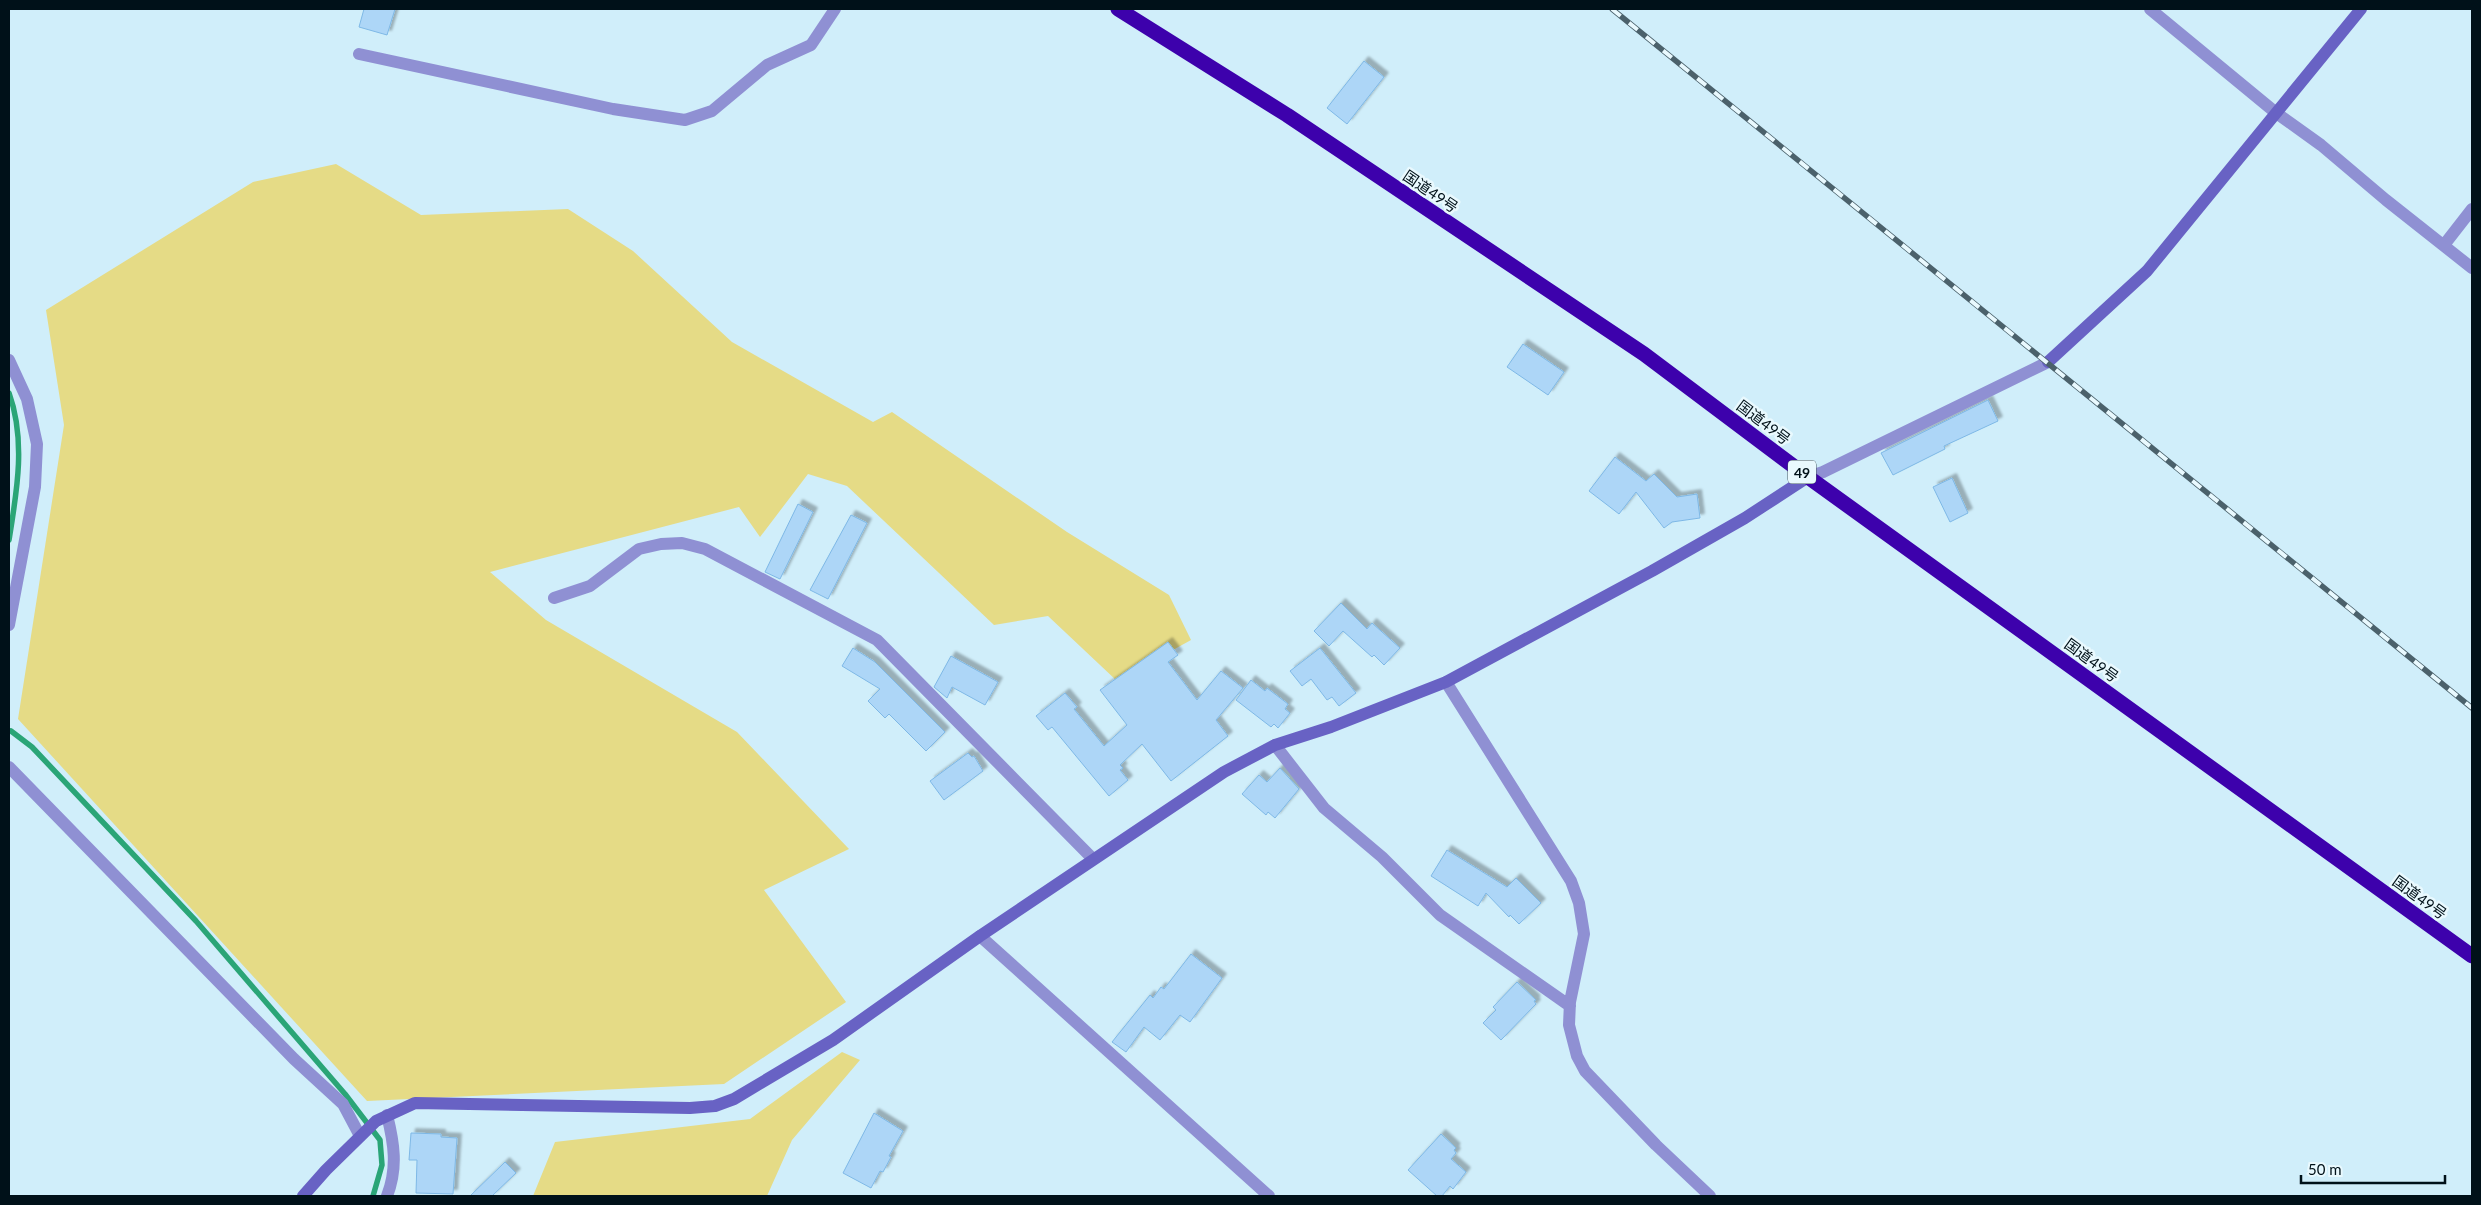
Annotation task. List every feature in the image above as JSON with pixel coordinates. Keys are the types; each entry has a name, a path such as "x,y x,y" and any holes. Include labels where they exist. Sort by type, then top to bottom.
{"highway":[{"name":"国道49号","path":"1118,9 1287,115 1644,354 1808,477 2472,956"}],"street":[{"path":"359,54 613,109 685,120 712,111 767,65 811,45 835,9"},
{"path":"2150,9 2275,112 2321,145 2386,200 2472,268"},
{"path":"303,1196 376,1121 415,1103 665,1108 715,1106 734,1099 833,1040 980,936 1224,772 1275,745 1330,727 1446,682 1652,571 1745,518 1808,477 1823,472 2048,362 2147,271 2361,9"},
{"path":"2444,244 2472,209"},
{"path":"9,360 27,399 37,444 35,487 9,625"},
{"path":"554,598 590,586 639,549 661,544 682,543 705,549 876,640 1093,859"},
{"path":"1446,682 1570,881 1578,904 1584,934 1568,1024 1570,1037 1585,1071 1710,1196"},
{"path":"1275,745 1324,808 1382,857 1440,915 1570,1006"},
{"path":"9,767 294,1058 343,1104 360,1136"},
{"path":"980,936 1269,1196"},
{"path":"387,1115 394,1156 392,1180 387,1196"}],"shaded area":[{"path":"336,164 421,215 568,209 633,251 732,342 873,422 892,412 1067,532 1169,595 1191,640 1117,681 1048,616 994,625 847,486 808,474 760,537 739,507 490,572 546,620 737,732 849,849 764,890 846,1002 724,1084 367,1101 18,719 64,425 46,310 253,182"},
{"path":"842,1052 860,1060 792,1140 767,1196 533,1196 555,1142 750,1119"}],"building":[{"path":"364,9 395,9 387,35 359,27"},
{"path":"1364,61 1384,77 1347,124 1327,108"},
{"path":"1523,344 1564,372 1548,395 1507,367"},
{"path":"1988,400 1998,421 1944,446 1945,449 1893,475 1881,453"},
{"path":"1615,457 1646,481 1654,474 1677,497 1697,494 1700,518 1672,522 1664,528 1636,492 1619,514 1589,491"},
{"path":"1952,478 1968,513 1950,522 1933,487"},
{"path":"798,504 813,512 780,579 765,572"},
{"path":"851,515 867,523 828,599 810,590"},
{"path":"1341,603 1367,629 1372,623 1400,648 1384,665 1374,655 1372,657 1343,631 1329,646 1314,631"},
{"path":"1168,642 1178,655 1168,662 1197,700 1221,671 1243,688 1216,720 1228,736 1171,781 1142,744 1120,765 1123,768 1120,770 1128,780 1109,796 1052,727 1048,730 1036,716 1065,693 1077,707 1074,709 1104,746 1127,725 1100,690"},
{"path":"853,648 875,662 945,732 926,751 889,714 885,718 868,701 880,689 842,666"},
{"path":"1320,648 1356,693 1339,706 1332,697 1327,700 1311,679 1302,686 1290,671"},
{"path":"951,656 998,682 985,705 952,687 947,698 934,687"},
{"path":"1251,680 1265,691 1267,688 1288,704 1285,709 1290,713 1278,728 1274,724 1271,727 1236,700"},
{"path":"968,753 972,757 974,756 983,771 944,800 930,781"},
{"path":"1280,768 1299,789 1275,818 1268,812 1266,815 1242,794 1259,775 1267,782"},
{"path":"1447,850 1507,887 1516,878 1541,903 1519,924 1510,915 1509,917 1486,893 1478,906 1431,876"},
{"path":"1191,954 1222,978 1190,1022 1180,1015 1160,1040 1144,1027 1126,1052 1112,1042 1150,995 1153,998 1161,987 1164,989"},
{"path":"1517,982 1536,1000 1534,1001 1536,1004 1501,1040 1483,1023 1496,1010 1493,1007"},
{"path":"874,1113 903,1131 889,1156 891,1157 883,1172 880,1171 871,1188 843,1173"},
{"path":"411,1133 441,1134 441,1137 457,1138 453,1194 416,1193 417,1160 409,1160"},
{"path":"1441,1134 1456,1148 1454,1150 1456,1153 1451,1159 1466,1172 1453,1189 1450,1186 1442,1196 1437,1196 1408,1170"},
{"path":"505,1162 516,1173 492,1196 470,1196"}],"waterway":[{"path":"9,393 14,411 19,447 15,503 9,540"},
{"path":"11,731 32,747 196,921 345,1094 380,1140 382,1165 373,1196"}],"railway":[{"path":"1612,9 2472,708"}]}
